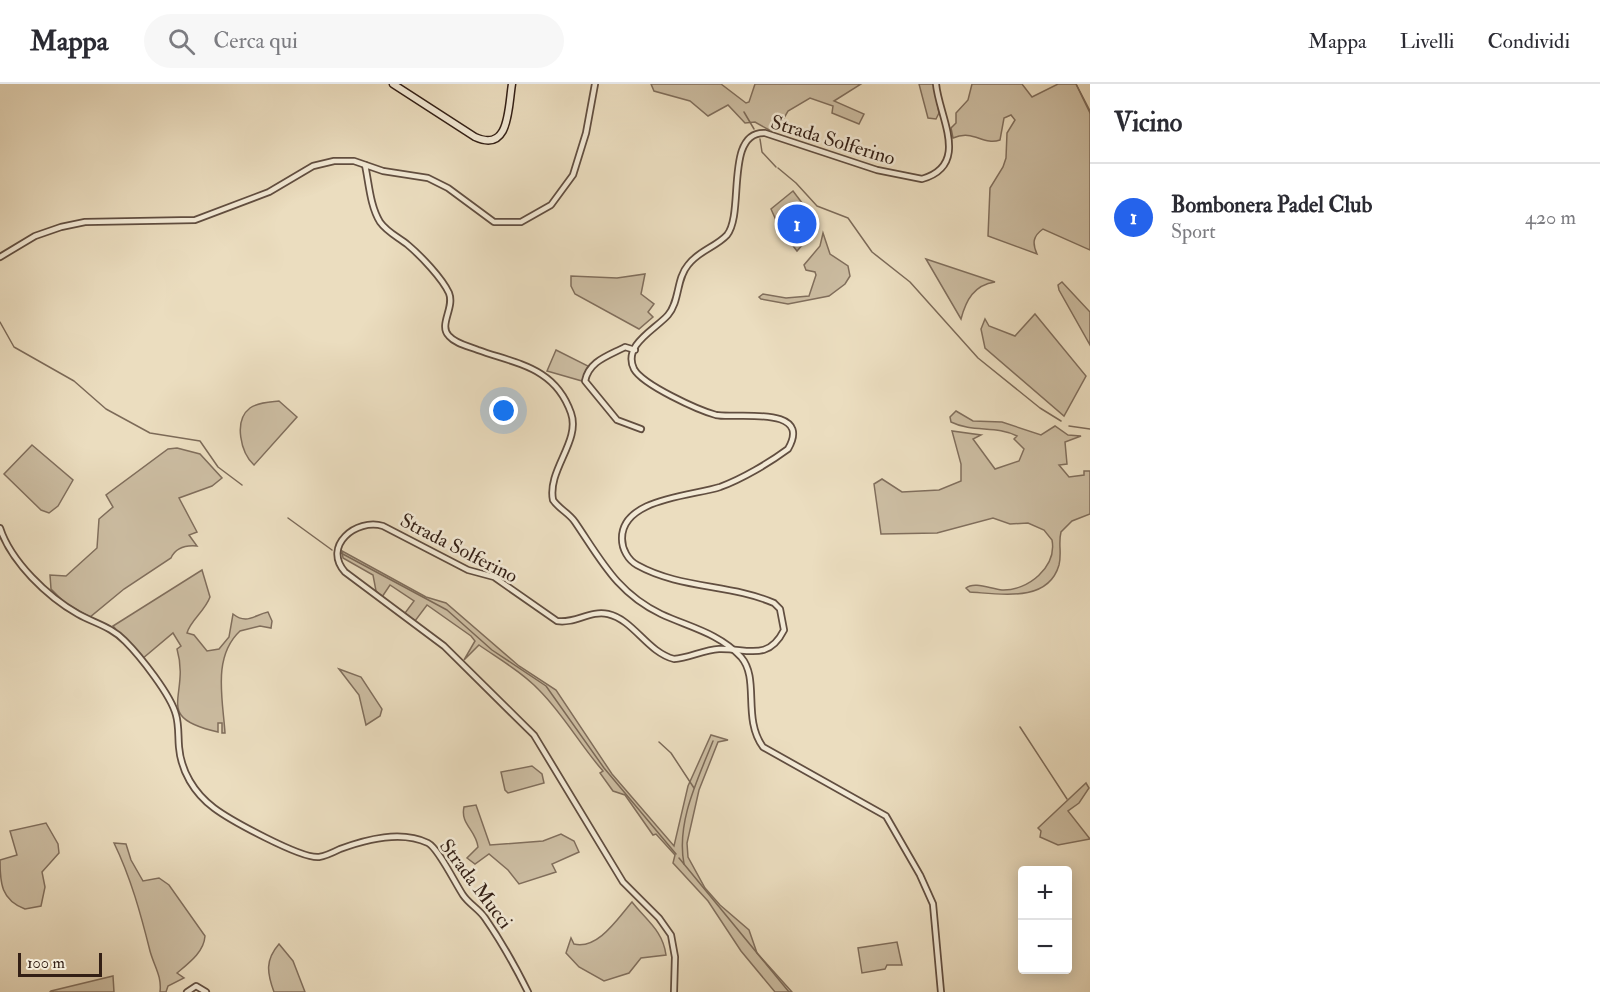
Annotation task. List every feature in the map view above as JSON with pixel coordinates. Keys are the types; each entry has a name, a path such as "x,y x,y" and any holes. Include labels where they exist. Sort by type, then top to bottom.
{"main road":[{"path":"393,84 475,137 489,142 496,140 504,131 512,84"}],"street":[{"path":"0,257 40,234 85,222 195,220 269,192 313,166 340,160 435,181 494,222 521,222 551,205 573,175 586,134 595,84"},
{"name":"Strada Solferino","path":"674,992 675,957 665,925 623,882 534,735 444,646 345,572 338,558 339,546 350,530 362,525 376,524 468,570 494,577 557,621 568,621 594,614 608,614 620,619 660,652 674,658 718,649 761,651 771,647 784,630 780,609 767,600 720,586 677,581 638,565 624,550 622,533 628,519 638,511 677,496 720,487 783,453 792,442 792,431 778,418 762,414 716,415 651,384 635,370 632,358 644,335 671,311 681,277 687,266 720,242 731,230 741,152 748,139 765,133 877,170 922,179 939,169 947,159 951,148 938,102 936,84"},
{"path":"365,165 378,219 391,233 409,246 448,292 452,302 445,325 449,337 464,345 535,368 554,385 564,399 571,413 573,425 552,483 553,500 574,520 609,575 644,604 661,614 699,628 733,650 750,670 750,705 755,735 763,747 880,812 889,821 920,875 933,904 941,992"},
{"path":"635,350 625,347 595,363 587,372 585,381 617,420 641,429"},
{"name":"Strada Mucci","path":"0,528 15,556 45,588 69,608 116,633 134,651 172,706 177,722 183,766 191,783 209,804 261,834 309,857 321,857 353,845 397,836 411,837 430,844 437,851 466,899 485,918 528,992"},
{"path":"187,992 196,986 206,992"}],"shaded area":[{"path":"651,84 721,84 746,103 749,102 755,84 861,84 834,101 864,114 859,124 832,113 833,106 810,98 788,111 777,130 769,130 755,122 745,123 728,105 708,116 690,101 654,91"},
{"path":"919,84 934,84 939,113 936,119 928,118"},
{"path":"972,84 1022,84 1032,97 1058,84 1076,84 1090,111 1090,250 1043,229 1034,240 1037,254 988,236 990,188 1003,167 1006,158 1007,133 1015,120 1011,115 1004,118 1000,140 988,141 967,135 953,138 951,128 956,123 956,113 968,100"},
{"path":"793,191 815,220 817,228 797,251 780,229 771,209"},
{"path":"823,233 830,254 848,266 850,276 845,284 829,296 788,304 761,299 759,297 763,294 786,298 809,296 816,275 815,272 806,270 804,265 820,246"},
{"path":"926,259 995,282 982,286 972,294 961,319"},
{"path":"645,274 641,294 654,304 648,312 653,317 639,329 575,294 571,286 571,276 617,278"},
{"path":"1062,282 1090,312 1090,345 1059,290 1058,285"},
{"path":"1035,314 1086,376 1064,416 985,348 981,329 985,319 989,326 1015,336"},
{"path":"556,350 588,366 582,381 547,371"},
{"path":"279,401 297,417 254,465 249,460 243,445 240,429 242,421 253,406"},
{"path":"956,411 973,421 1002,422 1041,435 1055,426 1068,435 1081,436 1065,442 1067,464 1059,465 1069,477 1084,475 1084,471 1090,471 1090,514 1072,521 1061,532 1059,565 1045,586 1022,594 970,592 966,588 978,585 1002,590 1012,589 1031,582 1039,575 1050,559 1052,540 1044,530 1028,523 1010,524 993,518 937,533 881,534 874,484 882,479 902,492 939,490 961,481 961,464 952,431 981,435 973,439 995,469 1019,461 1024,449 1014,439 1017,436 951,422 950,417"},
{"path":"32,445 73,480 58,506 49,513 41,510 4,474"},
{"path":"177,448 200,454 222,478 212,486 179,498 197,532 189,535 197,546 185,546 179,549 171,558 124,589 90,617 65,603 51,589 50,575 66,576 97,548 99,519 113,507 106,495 168,449"},
{"path":"342,551 426,597 446,603 519,666 556,690 612,774 674,846 688,786 711,735 728,740 718,742 699,790 687,843 688,857 705,888 720,905 749,930 757,953 792,992 775,992 741,951 708,901 673,863 675,855 656,834 653,835 625,795 613,791 600,773 603,771 532,683 479,645 464,660 475,641 471,636 427,605 415,621 405,613 414,601 390,585 382,597 376,591 373,575 343,558"},
{"path":"202,570 210,597 187,633 194,635 207,651 219,649 229,637 233,614 247,619 268,612 272,621 271,628 260,626 240,631 231,641 222,666 221,679 225,733 222,733 222,723 218,723 218,732 198,726 185,719 179,712 180,666 177,649 181,646 173,633 142,659 113,626"},
{"path":"339,669 361,677 382,709 380,716 366,725 359,695"},
{"path":"532,766 542,774 544,783 508,793 505,790 501,772"},
{"path":"1086,783 1089,788 1079,803 1068,811 1090,839 1058,845 1040,837 1041,831 1038,828"},
{"path":"476,805 490,845 543,841 561,834 574,841 579,852 552,864 556,872 519,884 508,870 489,854 475,864 467,858 478,847 477,841 463,813 464,807"},
{"path":"46,823 58,844 59,853 42,872 45,887 41,906 25,909 7,896 2,883 0,860 17,855 10,831"},
{"path":"114,843 126,844 131,860 143,881 159,878 169,885 205,936 199,952 177,973 184,978 168,986 166,992 160,992 159,976 135,897"},
{"path":"632,902 662,939 666,955 641,958 629,973 604,981 579,967 566,953 571,938 574,944 583,945 599,938"},
{"path":"897,942 902,965 887,965 885,969 862,973 858,948"},
{"path":"279,944 293,961 305,992 274,992 270,979 269,961"},
{"path":"113,976 114,992 50,992 51,991"}],"waterway":[{"path":"1076,84 1090,113"},
{"path":"744,112 754,129"},
{"path":"760,139 762,152 776,167"},
{"path":"778,168 796,183 817,206 848,218 872,252 910,282 978,358 1040,408 1061,421"},
{"path":"0,322 14,347 74,381 106,409 150,433 200,441 218,467 242,485"},
{"path":"1069,426 1090,429"},
{"path":"288,518 332,550"},
{"path":"341,553 447,610 492,650 546,686 604,768 676,854"},
{"path":"1020,727 1067,799"},
{"path":"684,864 682,848 686,817 695,786 713,741"},
{"path":"659,742 671,753 694,788"},
{"path":"679,858 789,992"}],"place":[{"name":"Bombonera Padel Club","path":"797,224"}]}
